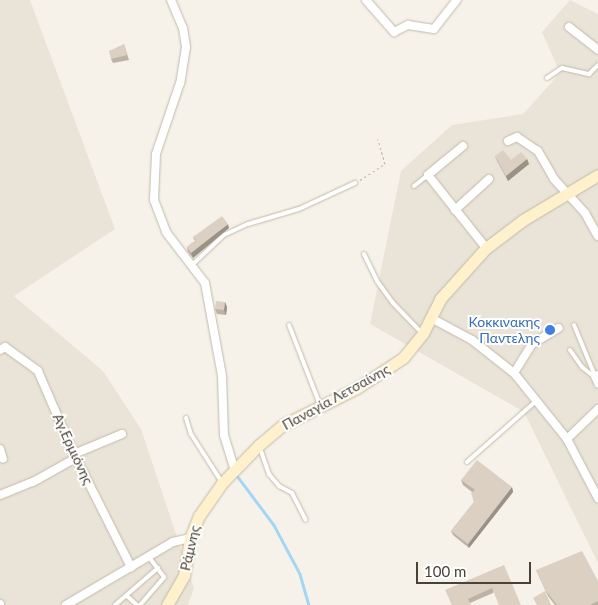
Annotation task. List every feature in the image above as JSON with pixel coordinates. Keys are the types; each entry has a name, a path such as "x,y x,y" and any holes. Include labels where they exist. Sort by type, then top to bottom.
{"main road":[{"name":"Παναγία Λετσαίνης","path":"234,470 259,445 283,425 389,369 409,353 423,333 448,289 486,248 524,220 598,175"},
{"name":"Ράμνης","path":"167,605 184,576 190,538 199,516 222,483 234,470"}],"street":[{"path":"170,0 183,28 186,47 180,83 156,154 154,200 166,232 192,265 204,284 214,327 222,376 221,418 234,470"},
{"path":"366,0 394,32 408,25 434,29 457,0"},
{"path":"569,27 598,50"},
{"path":"508,141 517,137 538,151 567,193 585,213 598,236"},
{"path":"463,146 428,175 486,248"},
{"path":"455,210 489,179"},
{"path":"432,318 472,340 514,373 566,439 598,498"},
{"path":"514,373 532,344 559,328"},
{"name":"Αγ.Ερμιόνης","path":"0,350 5,347 38,371 75,456 131,567"},
{"path":"566,439 598,410"},
{"path":"0,495 33,482 75,456 122,434"},
{"path":"0,449 3,459"},
{"path":"66,605 173,542 190,538"}],"lane":[{"path":"547,78 562,68 589,74 598,65"},
{"path":"414,186 428,175"},
{"path":"192,265 224,235 248,224 299,209 355,183"},
{"path":"364,254 377,281 392,303 423,333"},
{"path":"289,325 320,405"},
{"path":"574,325 597,378"},
{"path":"570,350 582,367 597,378"},
{"path":"467,462 537,400"},
{"path":"186,418 191,434 222,483"},
{"path":"259,445 269,474 279,486 292,493 306,520"},
{"path":"127,596 139,605 162,581 163,573 148,556"},
{"path":"115,605 158,568"}],"path":[{"path":"355,183 385,164 378,139"}],"shaded area":[{"path":"0,0 30,0 115,229 14,296 103,371 141,429 194,588 188,605 0,605"},
{"path":"570,0 598,14 598,563 524,412 370,324 401,171 452,125 523,114 560,73 542,32"}],"building":[{"path":"124,44 127,55 111,59 109,51"},
{"path":"503,150 511,160 521,152 527,159 506,176 495,156"},
{"path":"222,216 228,224 191,253 187,247 196,240 193,237"},
{"path":"216,301 225,302 224,310 215,309"},
{"path":"477,460 512,487 468,544 451,531 474,502 471,493 475,490 461,480"},
{"path":"582,551 598,581 598,601 590,605 557,605 546,591 536,570"},
{"path":"504,565 521,605 499,605 492,588 468,599 471,605 452,605 445,590"},
{"path":"545,591 551,605 537,605 533,598"}],"waterway":[{"path":"238,477 274,525 300,574 309,605"}],"place":[{"name":"Κοκκινακης Παντελης","path":"550,330"}]}
